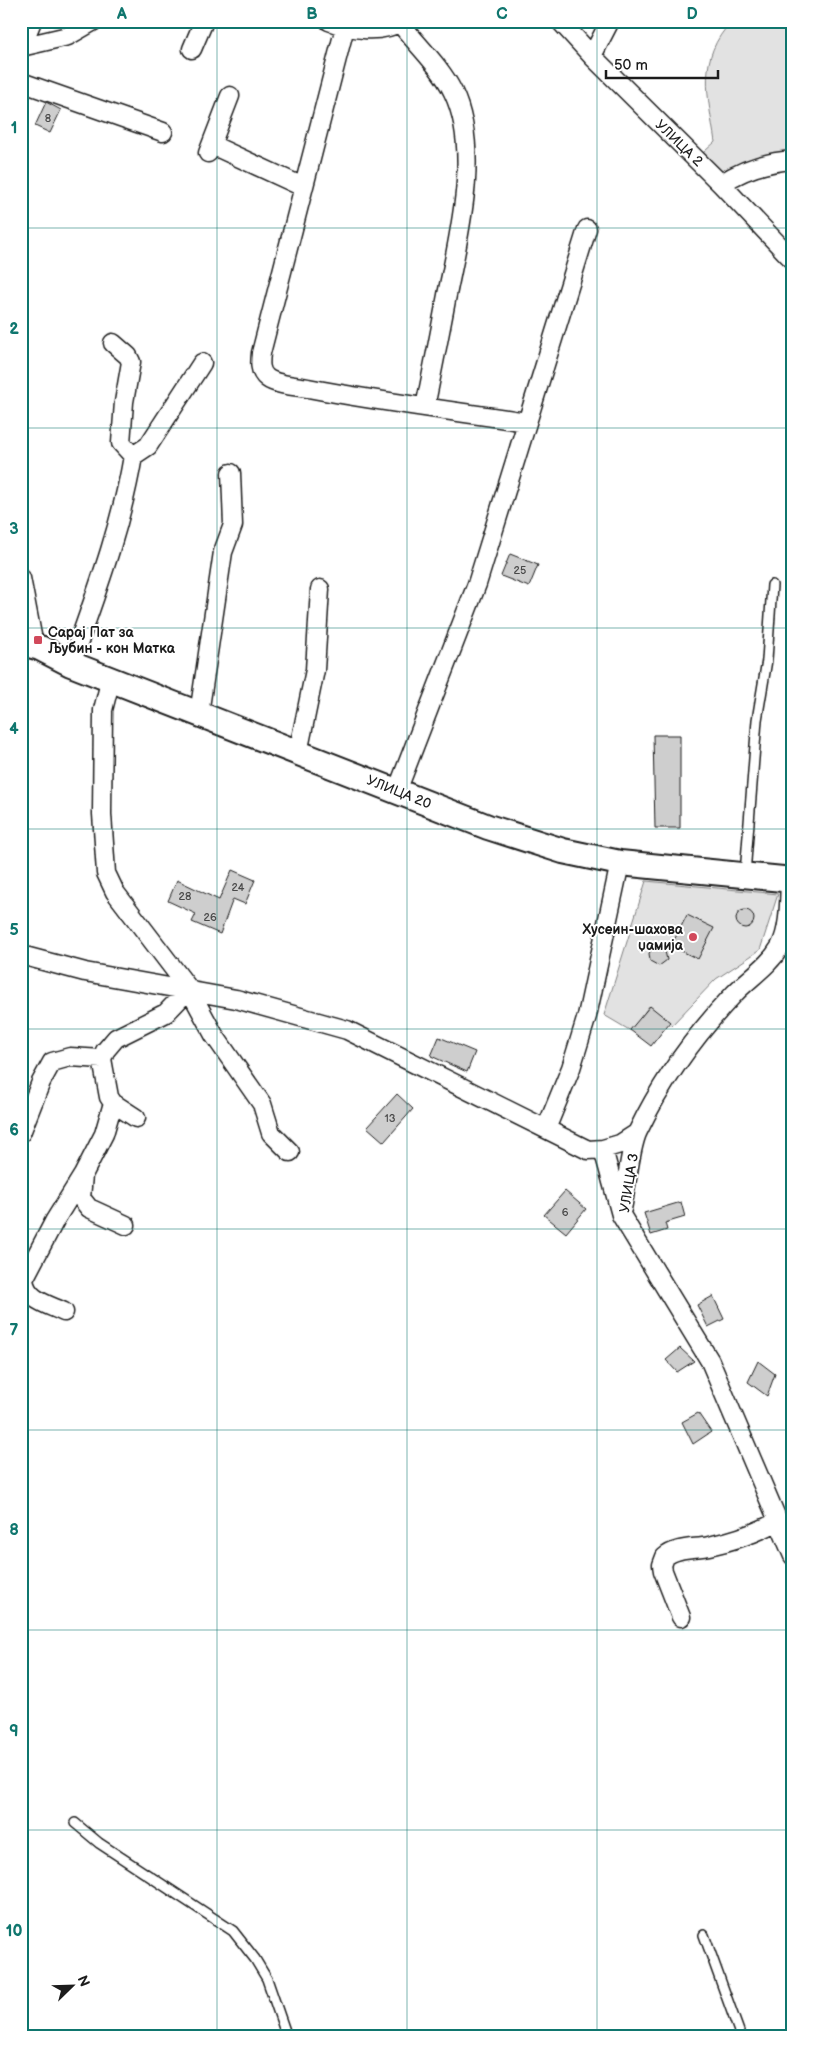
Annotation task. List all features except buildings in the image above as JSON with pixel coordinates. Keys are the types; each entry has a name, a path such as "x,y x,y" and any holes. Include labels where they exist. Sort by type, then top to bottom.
{"street":[{"path":"21,48 32,21"},
{"path":"21,48 68,36 94,21"},
{"path":"192,49 204,21"},
{"name":"УЛИЦА 2","path":"560,21 592,56 721,184 793,260"},
{"path":"592,56 610,21"},
{"path":"425,407 456,249 462,207 466,147 462,116 453,92 402,22 372,28 337,24 303,188 261,353 260,363 262,372 267,379 284,383 425,407 528,422"},
{"path":"21,82 163,132"},
{"path":"230,96 210,149 303,188"},
{"path":"721,184 747,169 793,160"},
{"path":"397,791 477,584 587,229"},
{"path":"113,343 128,356 131,362 121,429 121,443 133,456"},
{"path":"72,664 109,553 127,490 133,456 148,446 202,363"},
{"path":"199,714 223,552 233,525 231,473"},
{"path":"21,578 32,635 24,644"},
{"path":"298,752 315,670 320,589"},
{"name":"УЛИЦА 20","path":"24,644 40,648 72,664 112,678 488,827 563,851 620,863 792,880"},
{"path":"112,678 103,710 102,814 106,873 115,892 189,989 214,1035 262,1104 271,1133 290,1152"},
{"path":"546,1129 571,1068 587,1016 620,863"},
{"name":"УЛИЦА 3","path":"792,880 788,939 774,956 735,993 706,1026 665,1083 637,1133 621,1215 710,1361 793,1556"},
{"path":"21,955 85,972 189,989 283,1010 347,1030 588,1150 603,1149 620,1144 637,1133"},
{"path":"136,1118 113,1103 107,1090 102,1059 105,1051 116,1038 166,1013 189,989"},
{"path":"21,1133 41,1082 52,1062 70,1057 102,1059"},
{"path":"64,1312 35,1299 25,1287 24,1279 101,1140 113,1103"},
{"path":"603,1149 621,1215"},
{"path":"83,1175 81,1198 84,1204 126,1226"},
{"path":"681,1617 662,1566 667,1554 756,1532 778,1521"}],"lane":[{"path":"745,876 757,720 766,660 772,585"},
{"path":"75,1823 98,1843 233,1931 256,1959 267,1979 287,2037"},
{"path":"704,1935 741,2037"}],"shaded area":[{"path":"732,21 793,21 793,160 721,184 695,160 715,142 707,78 713,49"},
{"path":"646,881 778,894 760,950 716,979 671,1026 649,1006 631,1031 604,1015"}],"place":[{"name":"Сарај Пат за Љубин - кон Матка","path":"38,640"},
{"name":"Хусеин-шахова џамија","path":"693,937"}]}
